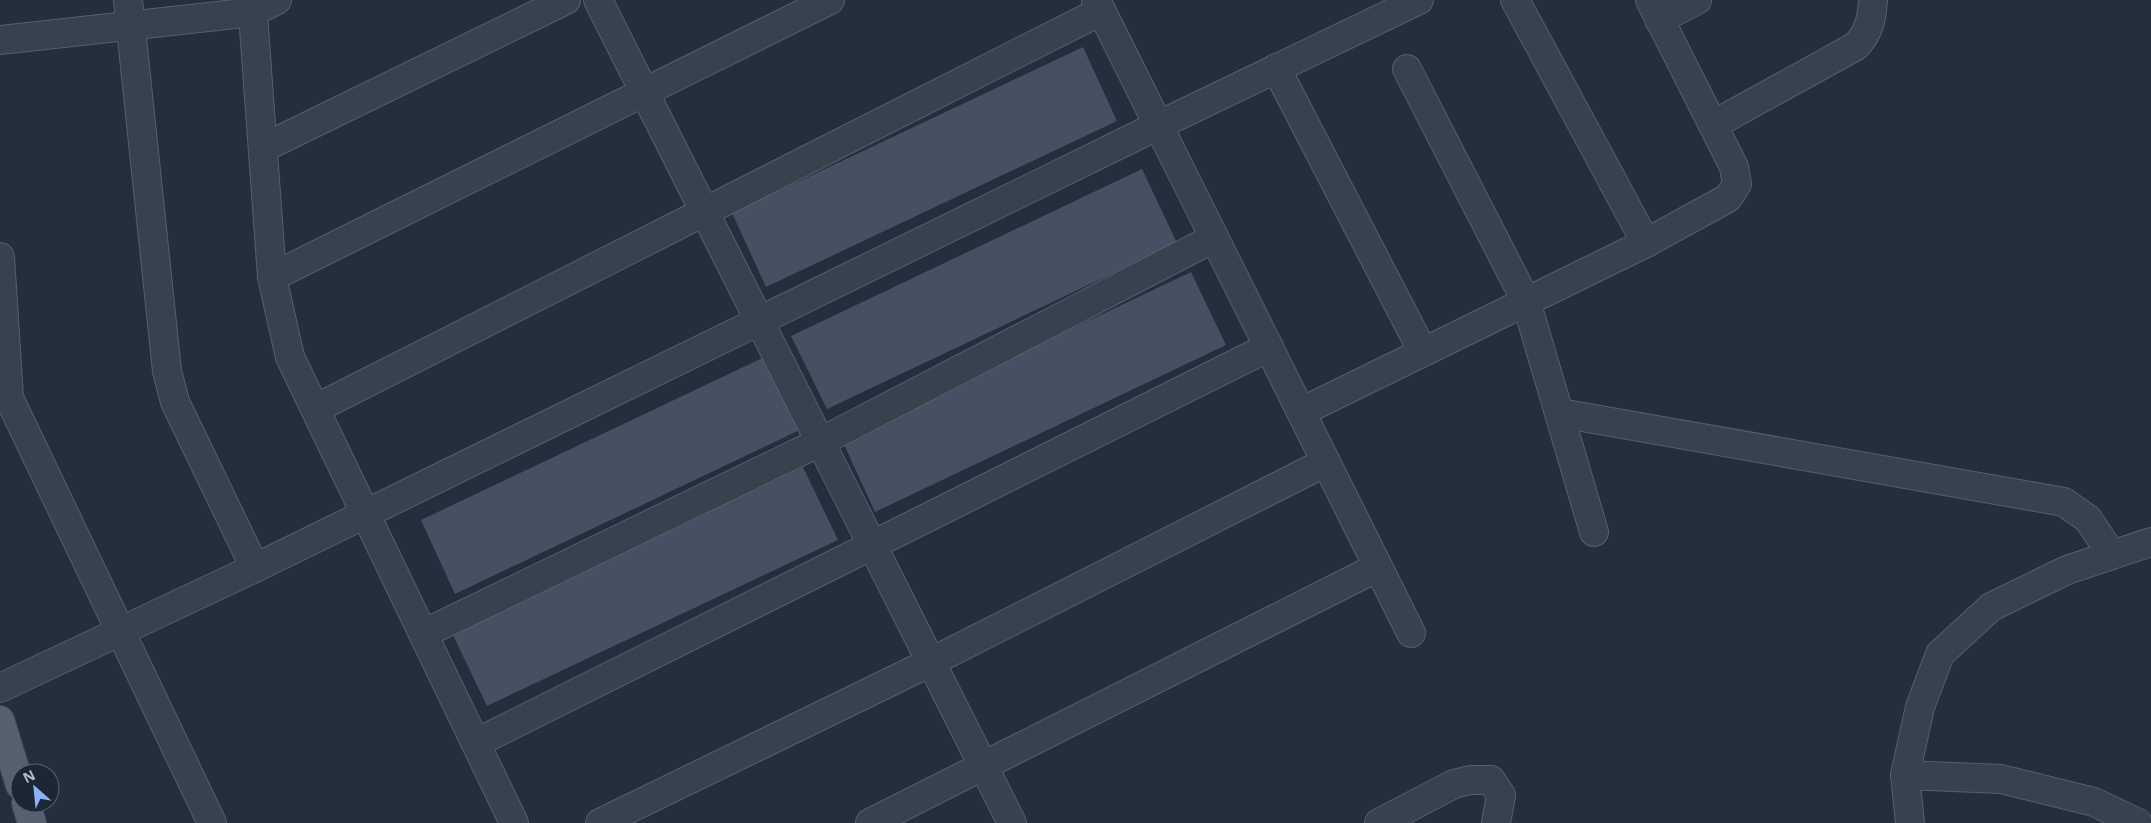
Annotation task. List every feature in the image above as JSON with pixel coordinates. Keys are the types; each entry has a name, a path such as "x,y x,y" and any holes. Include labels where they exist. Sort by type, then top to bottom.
{"main road":[{"path":"0,720 13,763"}],"street":[{"path":"0,40 129,13 253,6 277,0"},
{"path":"263,148 566,0"},
{"path":"598,0 1012,823"},
{"path":"272,277 830,0"},
{"path":"0,688 255,568 1157,126 1419,0"},
{"path":"1515,0 1646,243"},
{"path":"1300,412 1646,243 1728,198 1737,184 1734,168 1714,125 1654,10 1697,0"},
{"path":"1714,125 1856,46 1866,35 1872,16 1873,0"},
{"path":"253,6 272,277 290,357 514,823"},
{"path":"315,409 705,212 1098,6 1411,633"},
{"path":"129,13 167,371 175,402 255,568"},
{"path":"1276,68 1423,352"},
{"path":"1407,68 1526,301 1594,532"},
{"path":"423,634 820,442 1214,238"},
{"path":"0,258 9,398 212,823"},
{"path":"476,743 1269,347"},
{"path":"1560,413 2064,502 2088,519 2112,555"},
{"path":"600,823 931,662 1326,462"},
{"path":"1910,823 1905,775 1920,707 1940,654 1991,607 2067,570 2151,542"},
{"path":"870,823 1378,567"},
{"path":"1905,775 2001,779 2094,802 2138,823"},
{"path":"1379,823 1454,784 1470,780 1491,780 1501,795 1496,823"}],"building":[{"path":"1083,47 1117,121 766,287 732,213"},
{"path":"1142,169 1177,243 827,409 791,336"},
{"path":"1191,272 1226,345 875,512 841,438"},
{"path":"771,354 806,427 455,594 421,520"},
{"path":"803,467 838,540 487,706 452,633"}]}
